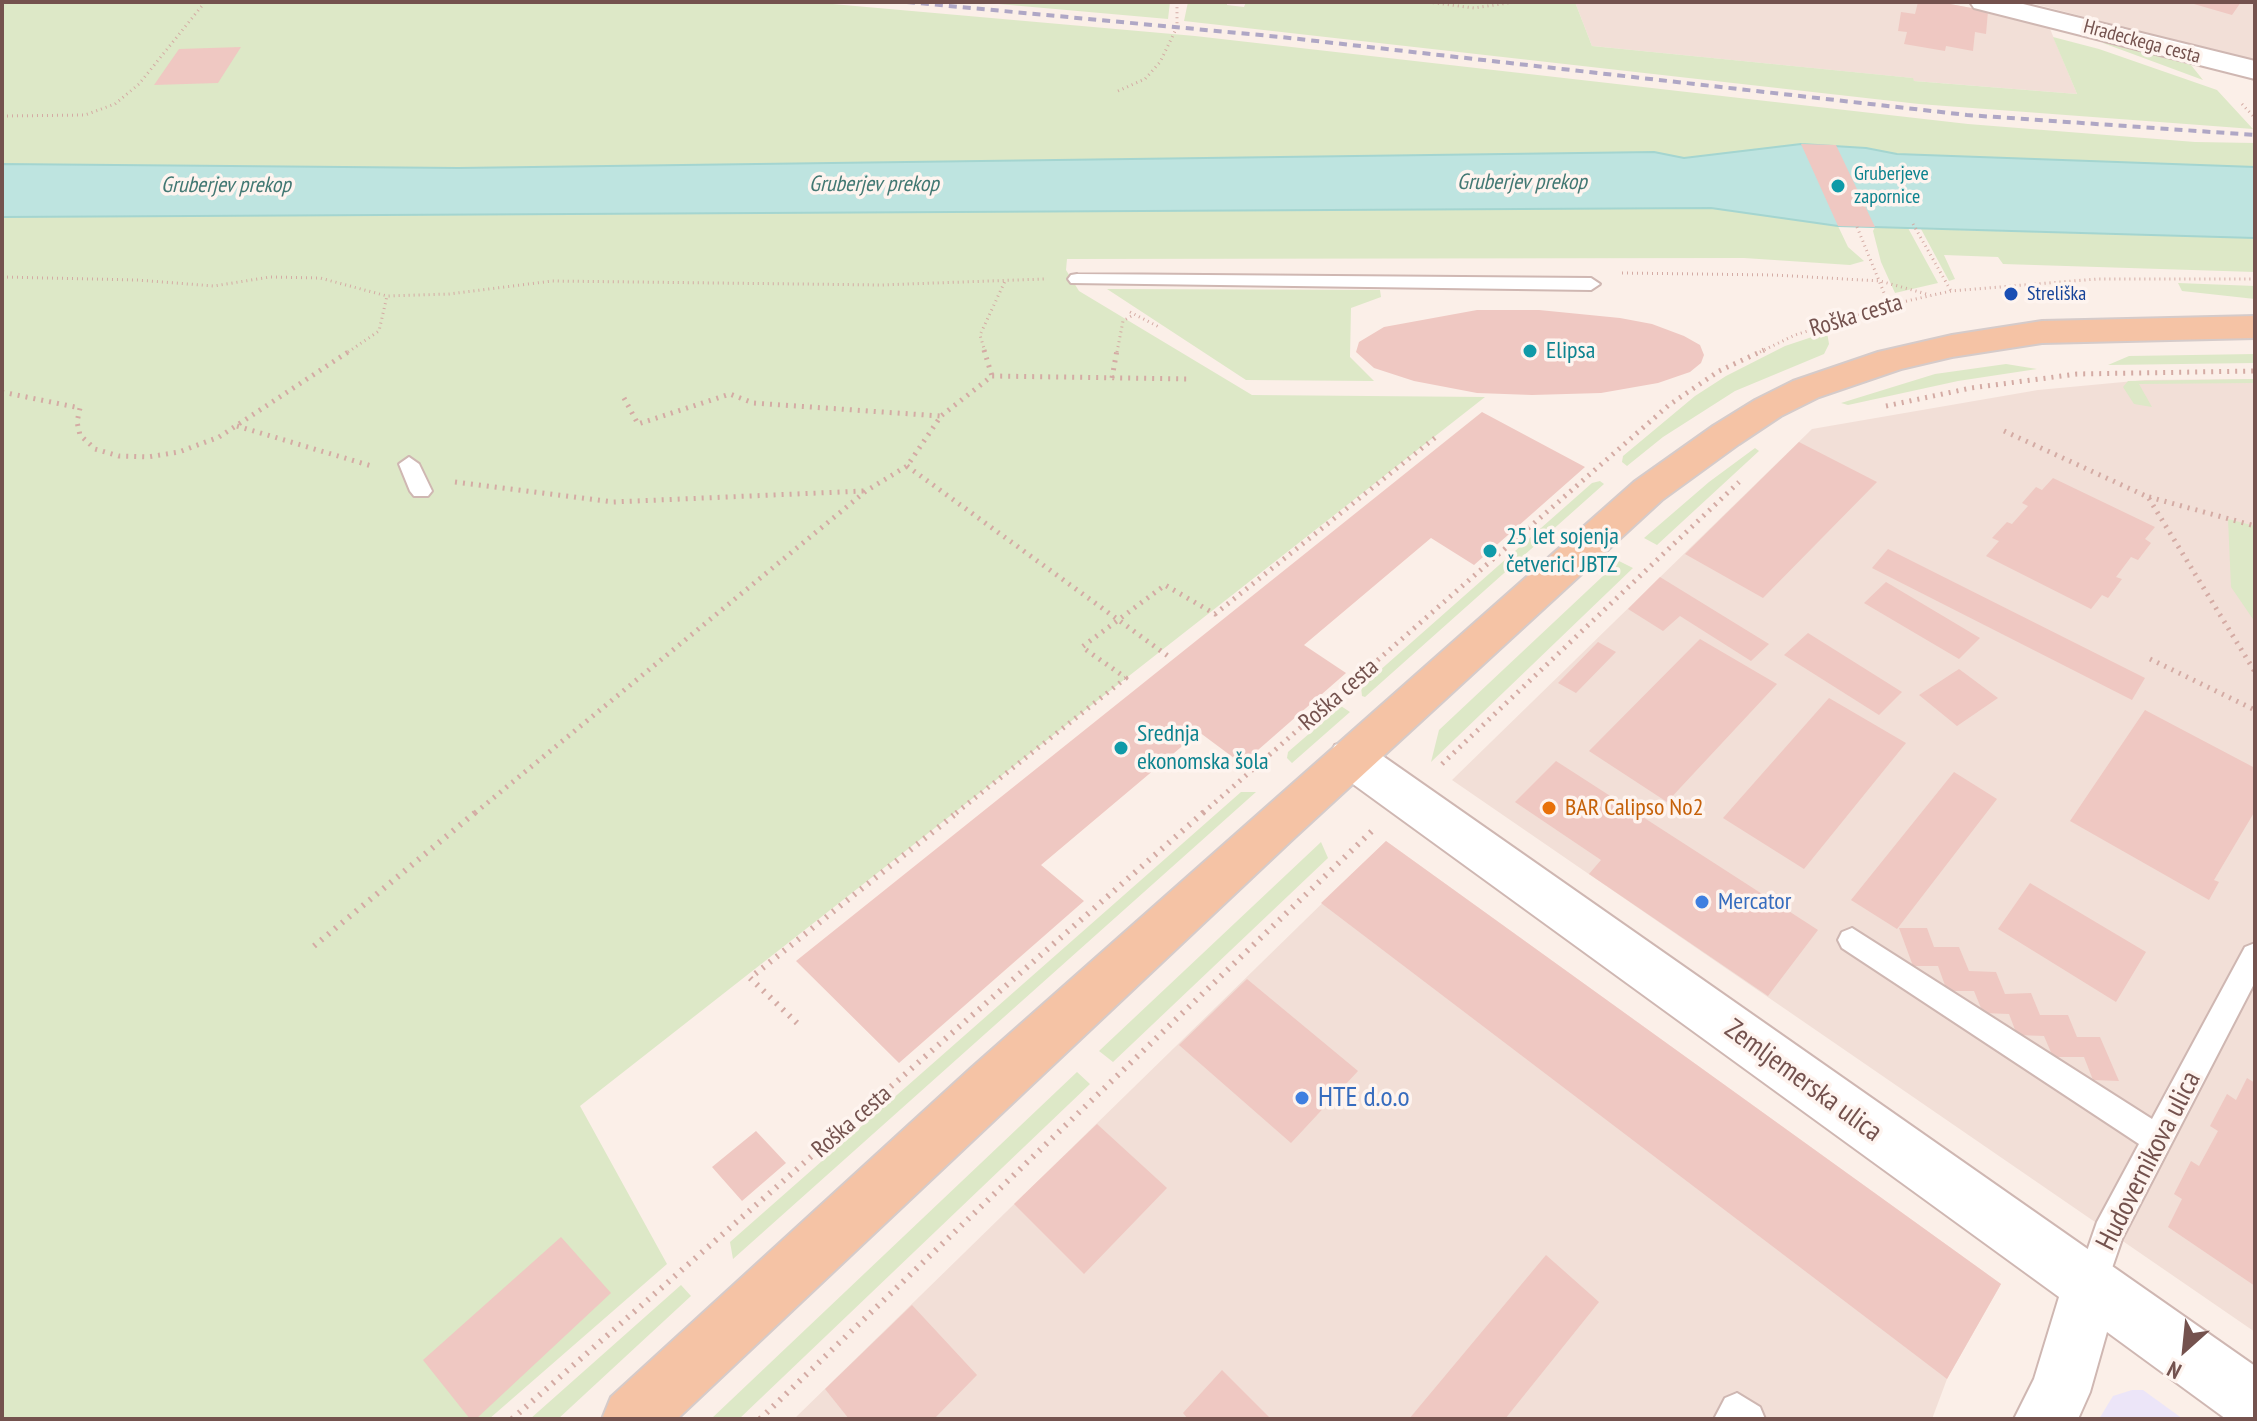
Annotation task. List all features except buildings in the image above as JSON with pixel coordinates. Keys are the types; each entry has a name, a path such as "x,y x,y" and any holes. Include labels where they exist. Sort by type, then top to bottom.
{"main road":[{"path":"633,1419 972,1102 1351,758 1648,491 1726,435 1768,408 1806,389 1891,360 2042,332 2255,327"}],"street":[{"name":"Hradeckega cesta","path":"1983,2 2255,70"},
{"name":"Zemljemerska ulica","path":"1351,758 2255,1403"},
{"name":"Hudovernikova ulica","path":"2045,1419 2060,1392 2091,1286"}],"lane":[{"path":"1077,279 1591,284"},
{"path":"1852,940 2157,1139"},
{"name":"Hudovernikova ulica","path":"2091,1286 2108,1233 2255,955"},
{"path":"1731,1419 1737,1410 1748,1419"}],"path":[{"path":"2,116 85,115 115,104 139,84 205,2"},
{"path":"1118,91 1145,79 1160,62 1177,27 1177,2"},
{"path":"1428,2 1474,8 1515,2"},
{"path":"1913,224 1951,291"},
{"path":"1857,227 1889,305"},
{"path":"1617,273 1774,275 1880,281 1931,295"},
{"path":"2,277 137,280 214,286 270,277 320,278 387,296 449,294 552,281 881,285 1077,279"},
{"path":"992,376 980,335 1006,279"},
{"name":"Roška cesta","path":"512,1419 1669,405 1719,371 1762,348 1889,305 1951,291 2097,279 2255,279"},
{"path":"2005,285 2011,294"},
{"path":"2,392 80,408 77,422 80,435 95,449 119,456 148,457 179,452 210,441 237,426 379,331 387,296"},
{"path":"1112,378 1123,321 1134,315"},
{"path":"1144,319 1159,327"},
{"path":"1883,407 1971,388 2054,376 2255,371"},
{"path":"314,946 866,491 907,466 941,416 992,376 1191,379"},
{"path":"624,398 638,424 730,394 753,403 941,416"},
{"path":"237,426 387,471"},
{"path":"2004,431 2148,497 2255,526"},
{"path":"797,1023 750,978 1126,678 1082,647 1165,585 1215,614 1436,437"},
{"path":"907,466 1172,659"},
{"path":"1433,772 1749,472"},
{"path":"415,477 613,502 866,491"},
{"path":"2148,497 2255,672"},
{"path":"2150,659 2255,710"},
{"path":"760,1419 1364,839"}],"shaded area":[{"path":"1575,2 1939,2 2048,24 2077,94 1914,81 1912,78 1592,46"},
{"path":"2027,2 2255,2 2255,60 2238,57"},
{"path":"2255,379 2255,1332 1452,780 1812,429 2038,390 2145,380"},
{"path":"1386,841 2001,1284 1947,1379 1932,1419 794,1419"},
{"path":"2143,1390 2183,1419 2099,1419 2113,1396"}],"green space":[{"path":"2,2 810,2 1195,36 1968,124 2195,142 2255,143 2255,167 1897,154 1866,148 1801,144 1684,158 1654,152 458,168 2,164"},
{"path":"976,2 1170,2 1168,19"},
{"path":"1188,2 1227,2 1227,5 1244,7 1246,2 1575,2 1592,46 1913,78 1914,81 2077,94 2053,37 2099,49 2217,90 2253,129 1919,104 1184,21"},
{"path":"2105,41 2191,65 2203,80 2103,43"},
{"path":"1711,208 1838,226 1848,247 1864,261 1850,265 1744,258 1067,259 1066,270 1079,291 1252,395 1485,397 580,1106 667,1264 489,1419 2,1419 2,217"},
{"path":"1875,227 1908,228 1938,283 1895,293 1881,262 1873,231"},
{"path":"1921,229 2255,238 2255,272 2003,264 1998,257 1944,255 1955,279 1949,281"},
{"path":"2178,283 2255,286 2255,299 2182,291"},
{"path":"1107,289 1380,290 1381,297 1351,308 1350,357 1374,381 1246,380"},
{"path":"1827,332 1829,344 1824,354 1735,391 1663,437 1627,466 1622,462 1623,456 1695,396 1726,376 1785,346"},
{"path":"2255,354 2255,363 2108,365 2129,356"},
{"path":"2006,364 2037,369 1958,381 1848,405 1841,403 1935,374"},
{"path":"2255,379 2255,383 2139,384 2152,407 2134,404 2123,387 2128,381"},
{"path":"1755,448 1759,451 1657,545 1644,538 1709,482"},
{"path":"1600,481 1604,484 1365,697 1362,696 1361,687 1592,483"},
{"path":"2228,519 2255,526 2255,622 2231,587"},
{"path":"1619,561 1633,568 1431,762 1439,730"},
{"path":"1341,706 1350,712 1292,763 1287,758 1288,752"},
{"path":"1241,792 1256,792 733,1259 730,1242"},
{"path":"1321,842 1328,858 1113,1062 1099,1051"},
{"path":"1077,1072 1090,1084 739,1419 711,1419"},
{"path":"681,1285 691,1296 558,1419 530,1419"}],"water":[{"name":"Gruberjev prekop","path":"1801,144 1866,148 1897,154 2255,167 2255,238 1838,226 1711,208 2,217 2,164 458,168 1654,152 1684,158"}],"railway":[{"path":"907,2 1281,37 1967,115 2255,135"}],"place":[{"name":"Gruberjeve zapornice","path":"1838,186"},
{"name":"Streliška","path":"2011,294"},
{"name":"Elipsa","path":"1530,351"},
{"name":"25 let sojenja četverici JBTZ","path":"1490,551"},
{"name":"Srednja ekonomska šola","path":"1121,748"},
{"name":"BAR Calipso No2","path":"1549,808"},
{"name":"Mercator","path":"1702,902"},
{"name":"HTE d.o.o","path":"1302,1098"}]}
